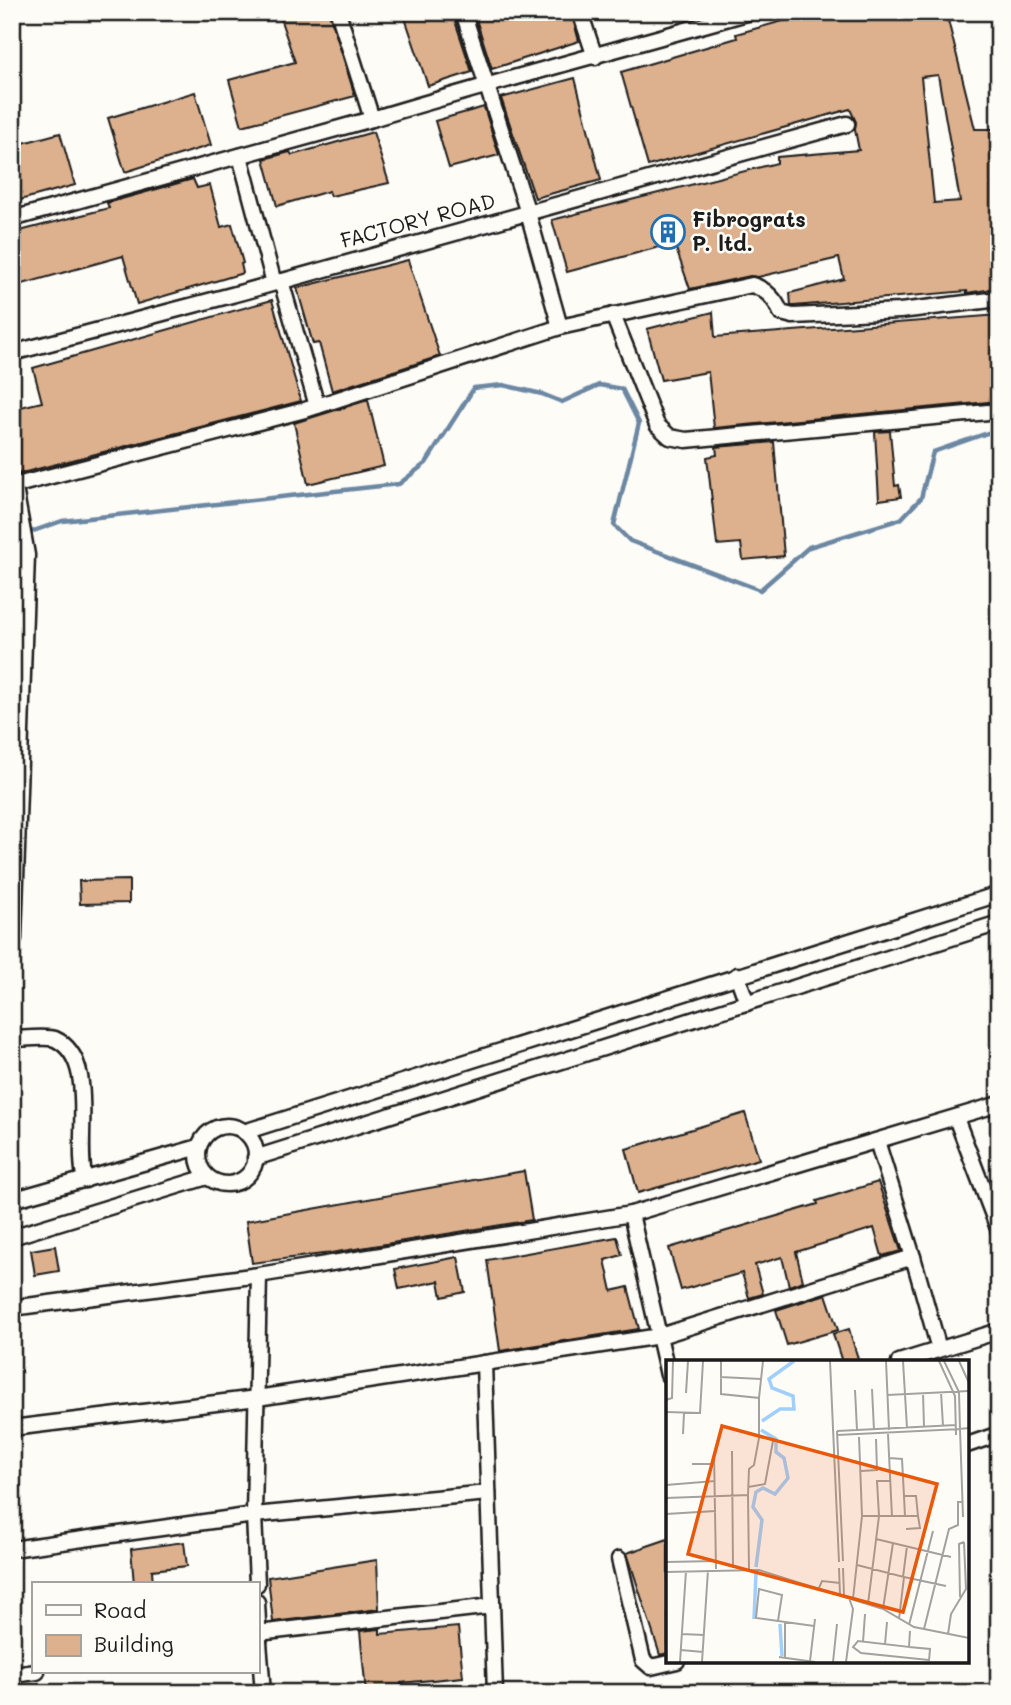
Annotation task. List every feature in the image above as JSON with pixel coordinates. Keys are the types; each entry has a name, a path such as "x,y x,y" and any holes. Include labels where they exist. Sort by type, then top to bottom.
{"street":[{"path":"338,12 372,118"},
{"path":"463,12 528,213 560,327"},
{"path":"580,12 595,57"},
{"path":"12,219 486,85 595,57 718,17 750,12"},
{"name":"FACTORY ROAD","path":"12,353 841,127"},
{"path":"240,156 317,406"},
{"path":"12,938 25,555 13,484 317,406 560,327 752,285 761,288 778,305 781,313 793,316 900,311 999,299"},
{"path":"613,315 657,425 670,437 687,440 999,411"},
{"path":"244,1132 999,894"},
{"path":"256,1158 999,923"},
{"path":"737,975 747,1003"},
{"path":"12,1039 52,1038 70,1049 80,1071 81,1164 85,1180"},
{"path":"12,1308 259,1275 631,1214 999,1104"},
{"path":"956,1118 998,1233"},
{"path":"229,1126 244,1132 253,1144 256,1158 250,1173 237,1183 221,1184 207,1177 199,1163 199,1147 207,1134 214,1129 229,1126"},
{"path":"877,1141 939,1349"},
{"path":"12,1200 199,1147"},
{"path":"12,1237 207,1177"},
{"path":"631,1214 666,1365"},
{"path":"12,1428 257,1398 660,1336 913,1257"},
{"path":"257,1582 254,1515 259,1275"},
{"path":"905,1360 999,1331"},
{"path":"484,1363 495,1693"},
{"path":"969,1444 999,1434"},
{"path":"12,1549 254,1515 488,1493"},
{"path":"619,1559 643,1660 651,1667 668,1663"},
{"path":"259,1639 492,1606"},
{"path":"259,1650 263,1693"},
{"path":"12,1675 32,1673"}],"building":[{"path":"278,12 329,12 355,96 242,126 229,80 295,62"},
{"path":"403,12 452,12 472,72 428,86"},
{"path":"488,12 571,12 579,41 492,69 475,16"},
{"path":"815,12 946,12 975,129 999,129 999,288 967,293 791,306 790,293 844,279 839,258 758,277 750,276 690,289 674,243 567,272 552,220 777,163 777,157 859,150 856,122 850,109 648,166 621,72 737,38 736,34","holes":["938,75 960,201 934,203 921,77"]},
{"path":"575,78 601,180 535,198 501,98"},
{"path":"195,92 211,145 125,172 108,118"},
{"path":"484,107 499,155 449,168 435,121"},
{"path":"373,132 389,183 331,196 329,191 277,206 264,159 290,152 292,155"},
{"path":"60,133 75,185 20,200 16,189 12,190 12,146"},
{"path":"193,179 197,188 210,185 221,227 232,224 243,263 243,273 137,304 123,256 12,287 12,233 109,208 107,203"},
{"path":"408,260 440,356 332,391 319,343 313,344 297,288"},
{"path":"272,300 301,401 18,474 12,447 12,409 42,402 33,368"},
{"path":"713,312 715,337 999,315 999,401 714,428 708,372 661,380 647,329"},
{"path":"368,400 384,466 308,484 294,423"},
{"path":"890,431 895,486 899,485 901,497 879,500 875,432"},
{"path":"774,442 784,556 743,560 741,543 717,545 707,457 717,455 716,447"},
{"path":"129,880 129,903 80,904 79,881"},
{"path":"745,1113 759,1159 638,1193 626,1149"},
{"path":"524,1171 532,1220 331,1253 252,1263 246,1221"},
{"path":"878,1182 901,1251 882,1256 874,1228 796,1252 803,1281 789,1286 782,1257 755,1265 763,1294 749,1298 742,1273 681,1290 669,1248 818,1204 817,1201"},
{"path":"617,1237 622,1255 605,1260 612,1291 628,1287 639,1329 500,1351 487,1260"},
{"path":"55,1246 59,1271 35,1275 31,1250"},
{"path":"458,1257 465,1292 442,1297 439,1281 399,1289 395,1269"},
{"path":"826,1294 838,1330 787,1345 776,1310"},
{"path":"849,1329 858,1360 841,1360 833,1334"},
{"path":"666,1540 666,1654 660,1655 627,1553"},
{"path":"184,1542 187,1566 152,1570 153,1582 134,1582 131,1549"},
{"path":"377,1560 379,1609 273,1622 268,1577"},
{"path":"458,1627 463,1677 401,1683 402,1693 366,1693 360,1631 380,1629 380,1634"}],"waterway":[{"path":"25,534 62,521 399,484 426,463 474,388 503,385 542,394 562,402 599,385 622,389 639,423 614,525 630,541 760,590 809,547 901,519 921,498 933,452 999,429"}],"place":[{"name":"Fibrograts P. ltd.","path":"668,232"}]}
